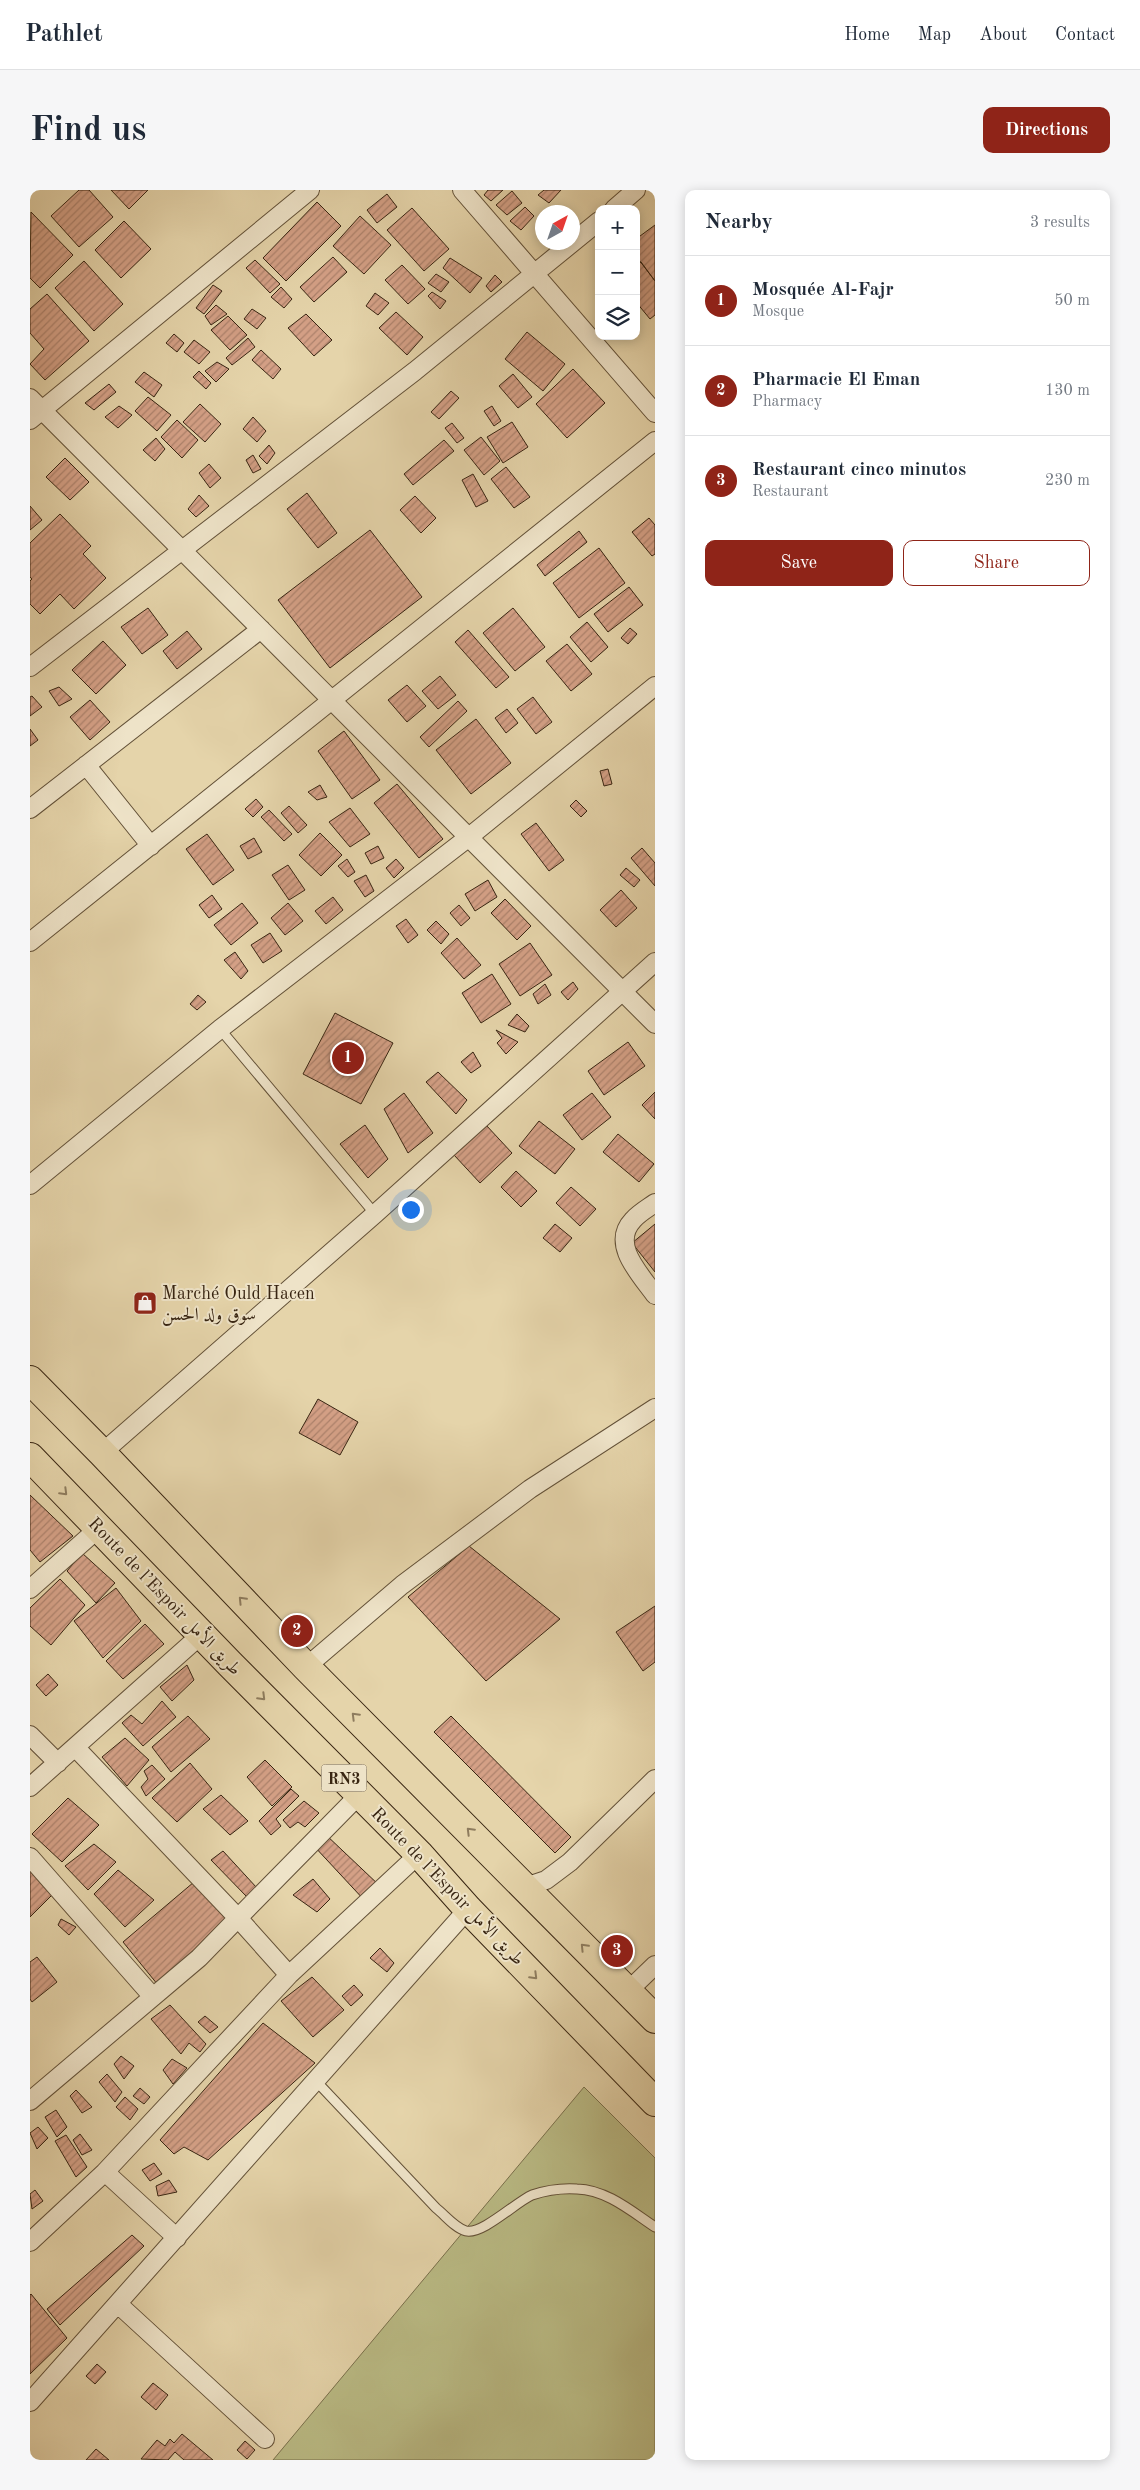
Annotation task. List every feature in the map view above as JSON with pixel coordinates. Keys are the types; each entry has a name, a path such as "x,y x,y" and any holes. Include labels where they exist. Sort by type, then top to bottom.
{"highway":[{"name":"RN3","path":"30,1380 306,1667 655,2019"},
{"name":"Route de l’Espoir طريق الأمل","path":"30,1457 419,1854 468,1909 655,2102"}],"street":[{"path":"310,190 34,409 181,549 655,1024"},
{"path":"462,190 655,413"},
{"path":"619,205 636,190"},
{"path":"30,667 181,549 415,371 595,224"},
{"path":"30,942 655,441"},
{"path":"30,809 261,629"},
{"path":"30,1185 220,1029 469,837 655,686"},
{"path":"86,765 151,846"},
{"path":"102,1453 375,1214 624,992 655,962"},
{"path":"655,1203 633,1220 624,1234 624,1248 655,1295"},
{"path":"306,1667 402,1585 530,1489 655,1408"},
{"path":"30,1589 100,1527"},
{"path":"30,1788 202,1634"},
{"path":"30,1734 58,1763"},
{"path":"75,1747 290,1975"},
{"path":"525,1887 546,1880 570,1862 655,1779"},
{"path":"30,2101 200,1958 360,1794"},
{"path":"30,2242 105,2172 290,1975 419,1854"},
{"path":"30,1857 152,1997"},
{"path":"30,2402 468,1909"},
{"path":"627,1992 655,1965"},
{"path":"105,2172 177,2238"},
{"path":"118,2304 265,2439"}],"lane":[{"path":"220,1029 375,1214"},
{"path":"316,2081 436,2208 467,2231 479,2229 531,2196 557,2188 579,2189 608,2196 655,2227"}],"green space":[{"path":"584,2087 655,2158 655,2460 273,2460"}],"building":[{"path":"79,190 89,190 113,217 79,247 51,216"},
{"path":"111,190 148,190 129,209"},
{"path":"488,190 503,190 491,201 484,195"},
{"path":"544,190 561,190 549,203 538,195"},
{"path":"512,191 522,203 507,215 496,205"},
{"path":"387,194 397,207 377,223 367,210"},
{"path":"317,202 341,226 286,281 263,258"},
{"path":"525,207 534,216 521,230 510,221"},
{"path":"412,208 449,249 424,271 387,230"},
{"path":"31,212 73,255 40,288 30,278"},
{"path":"360,216 391,245 364,274 333,246"},
{"path":"124,221 151,249 121,278 95,250"},
{"path":"655,225 655,281 640,261 640,236"},
{"path":"333,257 347,272 314,302 300,287"},
{"path":"450,258 482,278 470,293 443,268"},
{"path":"255,260 280,284 270,293 246,268"},
{"path":"84,261 123,304 94,331 55,288"},
{"path":"640,263 655,281 655,315 650,319 640,307"},
{"path":"402,265 425,289 408,304 385,280"},
{"path":"436,274 449,282 441,292 428,283"},
{"path":"495,275 502,282 491,292 486,286"},
{"path":"213,285 222,291 204,314 196,308"},
{"path":"281,287 292,299 284,308 271,297"},
{"path":"432,292 446,301 440,309 428,296"},
{"path":"375,293 389,303 378,315 366,306"},
{"path":"47,294 89,341 45,380 30,364 44,349 30,333 30,309"},
{"path":"216,305 227,314 211,325 205,316"},
{"path":"252,309 266,318 257,329 244,319"},
{"path":"396,312 423,337 407,355 379,328"},
{"path":"306,314 332,340 314,356 288,328"},
{"path":"228,316 247,335 230,350 211,330"},
{"path":"527,332 565,364 543,391 505,359"},
{"path":"174,334 184,343 177,352 166,343"},
{"path":"248,338 255,347 232,365 226,358"},
{"path":"194,340 210,352 199,364 184,352"},
{"path":"261,350 281,369 273,379 252,360"},
{"path":"217,362 229,369 216,382 205,371"},
{"path":"573,369 605,403 567,438 536,404"},
{"path":"199,371 211,383 206,389 193,377"},
{"path":"144,372 162,385 154,397 135,382"},
{"path":"513,374 532,397 518,408 499,386"},
{"path":"109,384 116,392 94,410 85,403"},
{"path":"451,391 459,398 439,419 431,412"},
{"path":"148,397 171,415 157,431 135,411"},
{"path":"200,404 221,424 205,442 183,422"},
{"path":"119,406 132,415 118,428 105,417"},
{"path":"492,406 501,421 494,426 484,411"},
{"path":"253,417 266,431 257,442 243,429"},
{"path":"177,420 198,440 182,458 161,437"},
{"path":"512,422 528,447 503,463 487,437"},
{"path":"452,423 464,438 457,443 445,428"},
{"path":"481,437 500,461 484,475 464,450"},
{"path":"156,438 165,449 155,461 143,450"},
{"path":"444,440 454,451 413,485 404,474"},
{"path":"269,445 275,453 267,464 259,456"},
{"path":"253,455 261,469 253,473 246,460"},
{"path":"65,458 89,482 70,500 46,477"},
{"path":"209,464 221,478 210,488 199,473"},
{"path":"506,467 530,497 514,508 491,479"},
{"path":"473,474 488,501 476,507 462,480"},
{"path":"307,493 337,533 318,548 287,509"},
{"path":"199,495 209,506 196,517 188,509"},
{"path":"415,496 436,518 421,533 400,510"},
{"path":"30,506 42,520 30,530"},
{"path":"60,514 91,546 83,554 106,578 74,609 60,594 40,614 30,604 30,581 32,579 30,577 30,543"},
{"path":"649,518 655,525 655,554 652,556 632,532"},
{"path":"370,530 422,597 330,668 278,600"},
{"path":"579,531 587,542 545,576 537,565"},
{"path":"599,548 625,583 579,618 553,583"},
{"path":"629,587 643,605 608,632 594,614"},
{"path":"148,608 168,635 142,654 121,627"},
{"path":"513,608 545,647 515,671 483,633"},
{"path":"587,622 608,647 591,662 570,637"},
{"path":"630,628 637,634 628,644 621,638"},
{"path":"468,630 509,677 496,688 455,642"},
{"path":"187,631 202,649 177,669 163,651"},
{"path":"103,641 126,665 96,694 72,670"},
{"path":"567,644 592,674 571,691 546,661"},
{"path":"440,676 456,695 438,709 422,691"},
{"path":"407,685 426,706 407,722 388,700"},
{"path":"59,687 72,699 59,706 49,691"},
{"path":"32,696 42,707 30,716 30,697"},
{"path":"533,697 552,722 536,734 517,709"},
{"path":"90,700 110,722 90,740 70,717"},
{"path":"458,701 467,711 429,747 420,737"},
{"path":"507,709 518,723 506,733 495,718"},
{"path":"476,719 511,763 471,794 436,750"},
{"path":"30,729 38,740 30,746"},
{"path":"344,731 380,780 352,799 318,751"},
{"path":"608,769 612,784 604,786 600,771"},
{"path":"397,784 443,839 419,858 374,803"},
{"path":"320,785 327,797 317,800 308,792"},
{"path":"256,799 263,807 253,817 245,809"},
{"path":"576,800 587,811 581,817 570,806"},
{"path":"289,806 307,825 298,833 281,813"},
{"path":"350,808 370,834 350,847 329,822"},
{"path":"269,810 292,834 284,841 261,817"},
{"path":"536,823 564,860 549,871 521,834"},
{"path":"320,833 342,855 321,876 299,855"},
{"path":"207,834 234,870 213,885 186,849"},
{"path":"254,838 262,852 248,859 240,846"},
{"path":"378,846 384,858 371,864 365,853"},
{"path":"642,848 655,863 655,886 631,858"},
{"path":"347,859 355,872 348,877 338,866"},
{"path":"396,859 404,868 394,878 386,868"},
{"path":"288,865 305,890 289,900 272,875"},
{"path":"626,868 640,880 634,887 620,875"},
{"path":"366,875 374,891 365,897 354,881"},
{"path":"488,880 497,897 475,911 465,894"},
{"path":"621,890 637,908 616,927 600,910"},
{"path":"212,895 222,909 209,918 199,905"},
{"path":"333,897 343,910 326,924 315,911"},
{"path":"505,899 531,926 517,940 491,913"},
{"path":"242,903 258,923 231,945 214,925"},
{"path":"288,903 303,921 285,935 271,918"},
{"path":"459,905 470,918 461,926 450,913"},
{"path":"406,919 418,935 408,943 396,926"},
{"path":"436,921 449,934 441,944 427,930"},
{"path":"270,933 282,951 263,963 251,945"},
{"path":"457,938 481,965 464,979 441,953"},
{"path":"530,943 552,975 520,996 499,964"},
{"path":"235,952 248,971 241,979 224,960"},
{"path":"492,974 511,1004 481,1023 462,993"},
{"path":"573,982 578,989 568,1000 561,992"},
{"path":"545,984 551,995 538,1004 533,994"},
{"path":"198,995 206,1002 197,1010 190,1004"},
{"path":"335,1013 393,1043 361,1104 303,1074"},
{"path":"517,1014 529,1026 525,1032 508,1025"},
{"path":"496,1030 518,1042 506,1054 497,1043 502,1038"},
{"path":"628,1042 645,1066 604,1095 588,1071"},
{"path":"473,1052 481,1066 471,1073 461,1062"},
{"path":"438,1072 467,1100 456,1114 426,1082"},
{"path":"655,1092 655,1119 642,1105"},
{"path":"404,1093 433,1133 408,1153 384,1109"},
{"path":"592,1093 611,1117 582,1140 563,1115"},
{"path":"539,1121 575,1149 555,1174 519,1146"},
{"path":"365,1125 388,1159 368,1178 340,1144"},
{"path":"486,1125 512,1153 480,1183 454,1155"},
{"path":"618,1134 654,1164 639,1182 603,1152"},
{"path":"516,1171 537,1191 521,1207 501,1187"},
{"path":"571,1187 596,1209 580,1226 556,1203"},
{"path":"555,1224 572,1238 560,1252 543,1238"},
{"path":"655,1224 655,1272 632,1243"},
{"path":"318,1399 358,1422 340,1455 299,1433"},
{"path":"30,1495 73,1536 40,1562 30,1550"},
{"path":"469,1546 560,1619 486,1681 408,1597"},
{"path":"82,1553 115,1583 96,1603 67,1571"},
{"path":"60,1579 85,1605 51,1645 30,1626 30,1608"},
{"path":"116,1588 141,1621 103,1658 74,1621"},
{"path":"655,1606 655,1662 643,1671 616,1632"},
{"path":"145,1624 164,1644 123,1679 106,1661"},
{"path":"187,1665 194,1680 172,1701 160,1687"},
{"path":"48,1674 58,1685 46,1696 36,1685"},
{"path":"162,1701 176,1717 143,1746 122,1723 131,1715 142,1724"},
{"path":"188,1716 210,1739 171,1772 152,1747"},
{"path":"451,1716 571,1837 555,1853 434,1732"},
{"path":"125,1738 149,1760 127,1786 102,1757"},
{"path":"265,1760 292,1787 272,1806 247,1777"},
{"path":"190,1763 212,1789 177,1822 152,1798"},
{"path":"152,1765 165,1779 146,1796 141,1787 148,1779 144,1771"},
{"path":"291,1789 299,1796 276,1819 281,1826 271,1835 259,1821"},
{"path":"221,1795 248,1821 230,1835 203,1809"},
{"path":"68,1798 99,1825 62,1862 32,1834"},
{"path":"304,1801 319,1813 305,1827 298,1822 290,1828 283,1820"},
{"path":"324,1833 381,1887 366,1902 313,1845"},
{"path":"94,1844 116,1862 88,1890 65,1866"},
{"path":"223,1851 257,1888 247,1897 211,1860"},
{"path":"30,1868 55,1892 30,1917"},
{"path":"118,1870 154,1900 125,1927 94,1894"},
{"path":"313,1879 330,1899 317,1912 293,1895"},
{"path":"194,1882 230,1924 158,1985 123,1942"},
{"path":"61,1919 76,1927 69,1935 58,1925"},
{"path":"380,1948 394,1963 387,1972 370,1958"},
{"path":"37,1957 57,1982 32,2002 30,1999 30,1962"},
{"path":"312,1977 344,2010 313,2037 281,2001"},
{"path":"354,1985 363,1995 351,2006 342,1996"},
{"path":"170,2005 206,2044 200,2052 189,2043 181,2054 151,2019"},
{"path":"205,2016 218,2027 210,2033 198,2022"},
{"path":"263,2023 315,2063 208,2160 184,2147 174,2154 160,2140"},
{"path":"121,2056 134,2066 124,2079 114,2064"},
{"path":"172,2059 187,2068 173,2084 163,2070"},
{"path":"107,2074 122,2092 115,2102 99,2082"},
{"path":"140,2088 150,2097 144,2104 133,2096"},
{"path":"76,2090 92,2107 82,2113 70,2096"},
{"path":"125,2097 138,2109 130,2120 116,2107"},
{"path":"56,2110 67,2127 57,2137 45,2117"},
{"path":"38,2127 48,2138 37,2149 30,2133"},
{"path":"80,2134 92,2150 82,2155 73,2140"},
{"path":"66,2135 87,2167 76,2177 55,2141"},
{"path":"154,2163 162,2174 150,2181 142,2170"},
{"path":"169,2180 177,2192 158,2196 156,2186"},
{"path":"35,2190 43,2201 32,2209 30,2194"},
{"path":"132,2235 144,2246 60,2325 47,2309"},
{"path":"30,2295 67,2338 30,2374"},
{"path":"97,2364 106,2372 95,2384 86,2376"},
{"path":"153,2383 168,2395 156,2410 141,2397"},
{"path":"182,2434 213,2460 184,2460 175,2452 168,2460 141,2459 157,2440 165,2446 170,2439 174,2443"},
{"path":"245,2441 255,2450 247,2459 237,2450"},
{"path":"96,2449 109,2460 86,2460"}],"place":[{"name":"Mosquée Al-Fajr","path":"348,1058"},
{"name":"Marché Ould Hacen سوق ولد الحسن","path":"145,1303"},
{"name":"Pharmacie El Eman","path":"297,1631"},
{"name":"Restaurant cinco minutos","path":"617,1951"}]}
